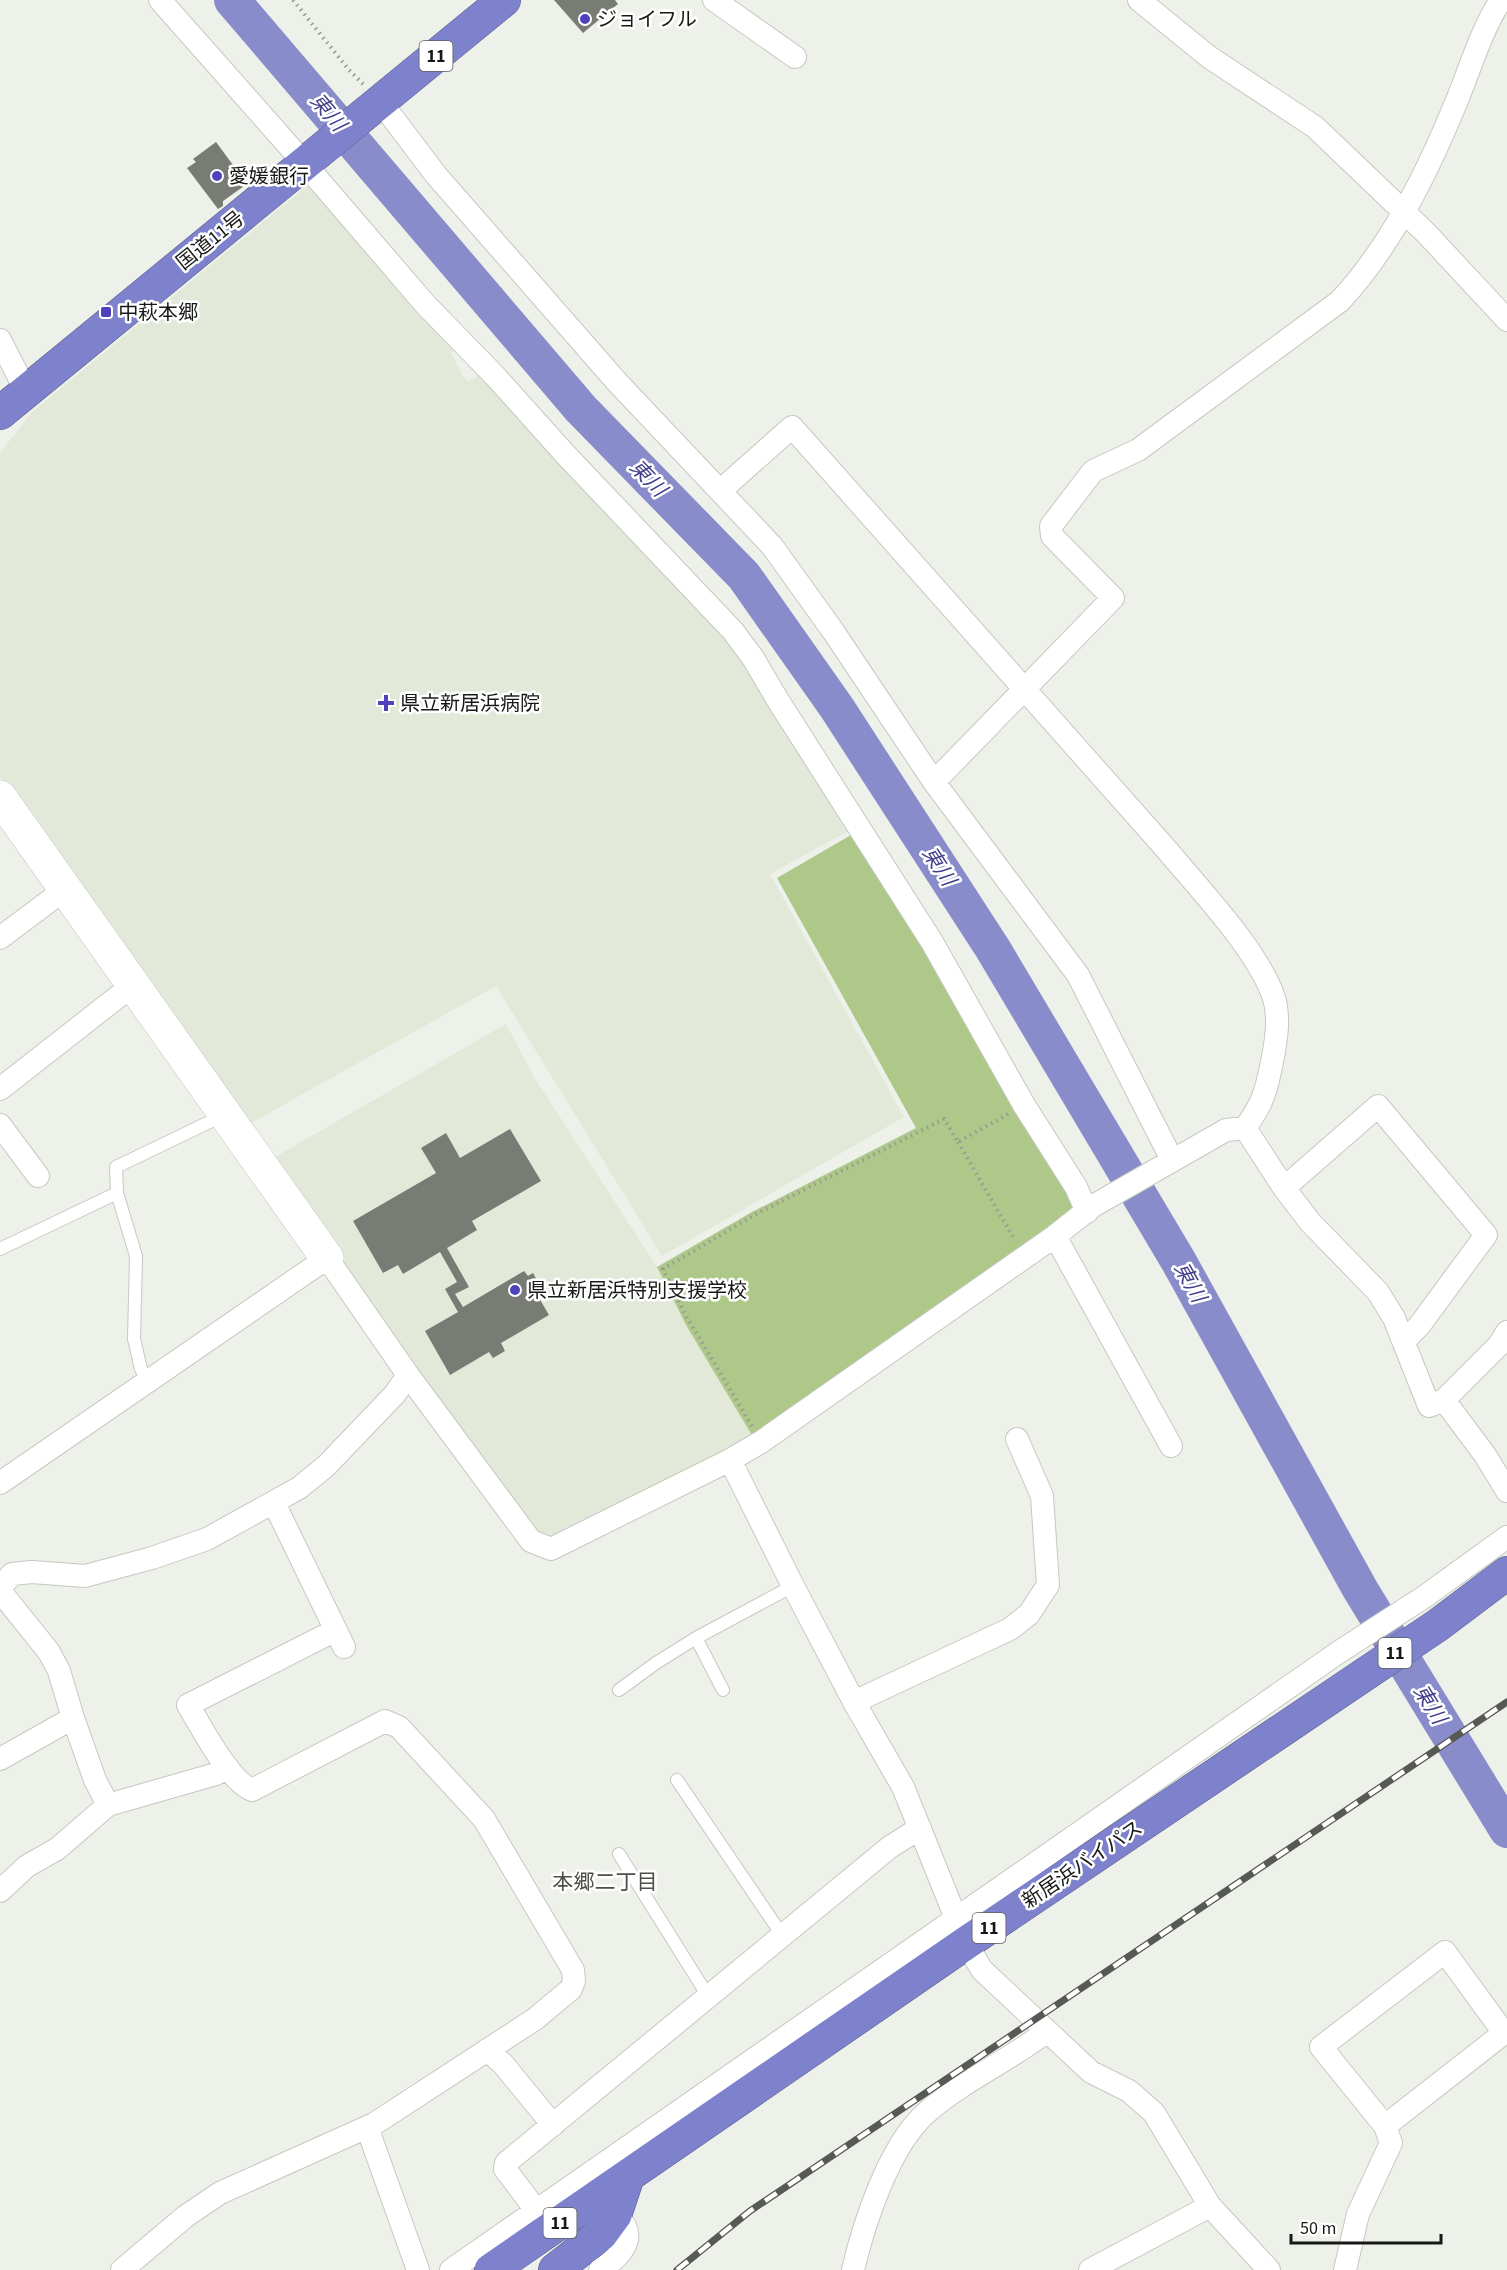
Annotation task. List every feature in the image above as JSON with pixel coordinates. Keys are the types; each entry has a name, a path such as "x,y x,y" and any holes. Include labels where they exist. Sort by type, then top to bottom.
{"highway":[{"name":"国道11号","path":"0,413 504,0"},
{"name":"新居浜バイパス","path":"491,2270 628,2176 961,1931 1351,1682 1431,1611 1507,1573"},
{"name":"11","path":"555,2270 601,2234 615,2215 628,2176"}],"street":[{"path":"160,0 311,158 425,304 733,631 753,658 932,942 1024,1104 1090,1209"},
{"path":"714,0 795,57"},
{"path":"1139,0 1209,57 1316,127 1426,233 1507,320"},
{"path":"934,782 1113,598 1052,536 1051,526 1093,471 1138,450 1340,301 1362,278 1402,212 1455,106 1490,16 1501,0"},
{"path":"374,106 617,382 772,546 833,630 934,782 1078,975 1167,1163"},
{"path":"0,340 26,391"},
{"path":"0,797 408,1375 531,1541 551,1549 730,1460 761,1442 1055,1236 1090,1209 1226,1130 1245,1128 1259,1109 1266,1094 1277,1023 1274,999 1256,963 1225,920 1167,850 792,427 720,491"},
{"path":"0,938 64,890"},
{"path":"0,1089 133,985"},
{"path":"1284,1188 1378,1106 1486,1235 1419,1326 1404,1341"},
{"path":"0,1125 38,1176"},
{"path":"1245,1128 1284,1188 1310,1222 1378,1292 1394,1318 1429,1406 1444,1400 1499,1345 1507,1332"},
{"path":"1055,1236 1171,1446"},
{"path":"0,1483 327,1258"},
{"path":"108,1805 95,1780 59,1671 49,1652 0,1590 12,1574 32,1572 86,1576 152,1558 207,1539 299,1488 326,1467 395,1394 408,1375"},
{"path":"1444,1400 1485,1455 1507,1491"},
{"path":"854,1702 1010,1629 1029,1614 1048,1584 1042,1496 1017,1439"},
{"path":"730,1460 854,1702 903,1787 961,1931 982,1970 1091,2072 1129,2091 1154,2113 1210,2206 1269,2270"},
{"path":"122,2270 186,2216 220,2193 367,2127 535,2019 571,1989 574,1981 573,1970 484,1819 399,1727 385,1721 252,1790 242,1786 228,1768 188,1705 340,1639 274,1503"},
{"path":"451,2270 536,2210 961,1931 1339,1652 1431,1611 1507,1537"},
{"path":"0,1759 73,1718"},
{"path":"0,1892 27,1866 57,1849 108,1805 216,1774 228,1768"},
{"path":"536,2210 505,2169 506,2163 890,1847 920,1828"},
{"path":"1346,2270 1358,2214 1391,2143 1385,2126 1321,2047 1445,1952 1504,2033 1385,2126"},
{"path":"853,2270 873,2200 908,2133 926,2114 972,2081 1026,2048 1047,2031"},
{"path":"487,2050 503,2064 553,2125"},
{"path":"367,2127 418,2270"},
{"path":"1090,2270 1210,2206"},
{"path":"600,2270 618,2256 627,2242 626,2227 615,2215"}],"lane":[{"path":"148,1382 141,1369 134,1339 136,1256 117,1193 116,1167 225,1114"},
{"path":"0,1249 117,1193"},
{"path":"619,1690 696,1638 793,1586"},
{"path":"696,1638 723,1690"},
{"path":"677,1780 782,1935"},
{"path":"619,1854 708,1996"}],"path":[{"path":"293,0 349,70 374,106"},
{"path":"958,1142 1024,1104"},
{"path":"762,1423 753,1428 686,1316 663,1269 756,1214 944,1119 1013,1237 1009,1247"}],"shaded area":[{"name":"県立新居浜病院","path":"307,186 321,196 453,349 451,353 463,376 468,381 482,374 738,651 850,830 770,874 904,1117 662,1256 496,986 249,1124 0,777 0,453 32,412"},
{"name":"県立新居浜特別支援学校","path":"506,1024 534,1077 657,1267 686,1325 753,1437 557,1537 531,1530 377,1314 275,1157"}],"green space":[{"path":"851,835 924,950 1076,1206 1074,1213 753,1437 686,1325 657,1267 752,1212 916,1128 777,878"}],"building":[{"name":"ジョイフル","path":"554,0 615,0 618,4 583,33"},
{"name":"愛媛銀行","path":"216,142 247,184 223,201 223,206 218,209 187,168 196,162 193,159"},
{"path":"510,1129 541,1181 472,1221 477,1230 447,1248 469,1287 455,1294 463,1307 524,1271 528,1276 533,1273 541,1288 535,1291 549,1315 501,1343 505,1351 493,1358 489,1352 450,1375 425,1331 458,1312 445,1289 457,1282 440,1252 403,1274 398,1265 383,1273 353,1221 436,1173 421,1148 446,1133 460,1158"}],"waterway":[{"name":"東川","path":"232,0 581,409 744,576 837,708 993,949 1179,1262 1360,1589 1507,1830"}],"railway":[{"path":"677,2270 750,2211 1507,1702"}],"place":[{"name":"ジョイフル","path":"585,19"},
{"name":"愛媛銀行","path":"217,176"},
{"name":"中萩本郷","path":"106,312"},
{"name":"県立新居浜病院","path":"386,703"},
{"name":"県立新居浜特別支援学校","path":"515,1290"}],"district":[{"name":"本郷二丁目","path":"605,1882"}]}
